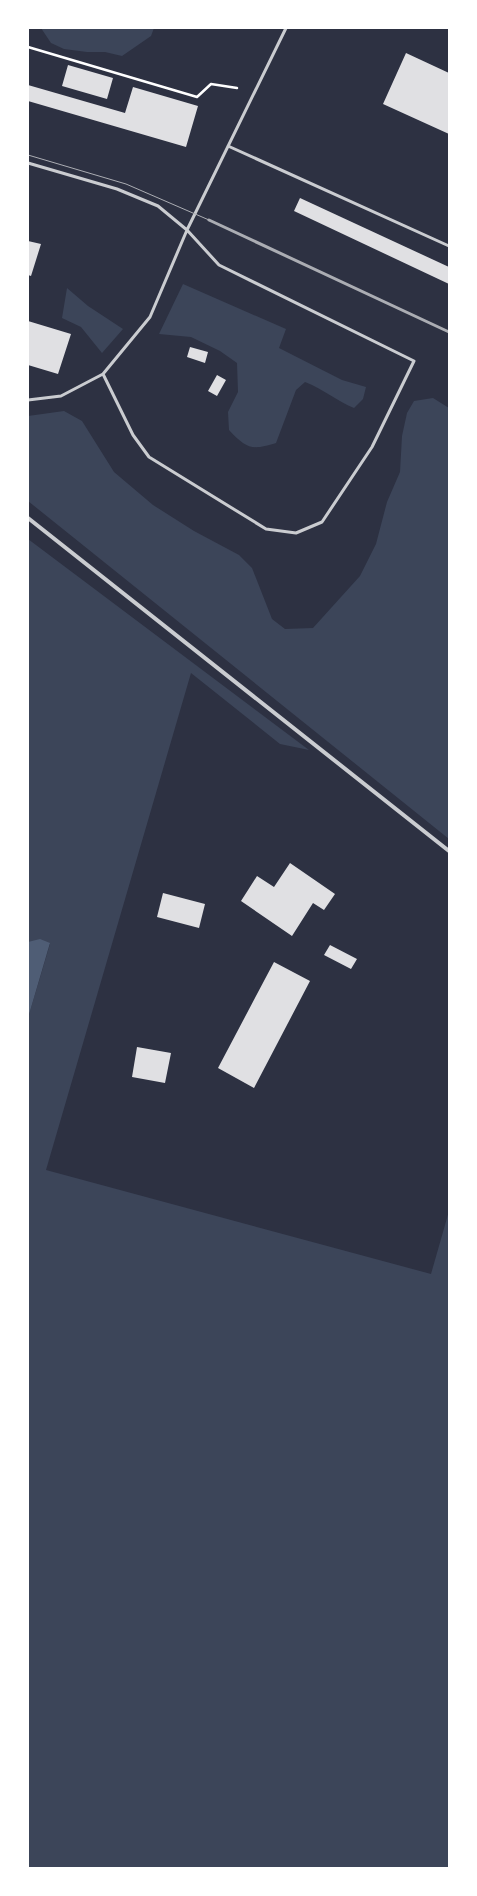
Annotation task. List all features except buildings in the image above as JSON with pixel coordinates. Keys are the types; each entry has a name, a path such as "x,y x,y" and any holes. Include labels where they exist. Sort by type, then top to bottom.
{"street":[{"path":"28,518 449,851"}],"lane":[{"path":"28,400 61,396 102,374 150,317 187,230 286,28"},
{"path":"228,146 449,246"},
{"path":"28,163 117,189 158,206 187,230 219,265 414,361 372,447 322,522 296,533 266,530 149,457 133,435 102,374"}],"path":[{"path":"28,47 197,97 211,84 255,90"}],"shaded area":[{"path":"41,28 154,28 151,36 122,56 105,52 87,52 64,49 51,43"},
{"path":"183,284 286,329 279,348 342,380 366,387 363,399 354,408 305,382 296,390 276,443 255,447 240,441 229,430 228,412 238,392 237,363 220,351 191,337 159,334"},
{"path":"67,288 88,306 123,329 102,353 81,327 62,318"},
{"path":"433,398 449,408 449,839 28,501 28,416 64,411 82,421 114,472 153,505 194,531 239,555 252,568 272,619 285,629 313,628 360,576 376,544 387,502 400,472 402,436 407,413 414,401"},
{"path":"28,539 309,750 280,744 191,673 46,1170 431,1274 449,1211 449,1868 28,1868 28,1018 50,944 28,942"},
{"path":"40,939 50,943 28,1018 28,942"}],"tram line":[{"path":"28,155 126,184 209,220"}],"railway":[{"path":"209,220 449,332"}]}
